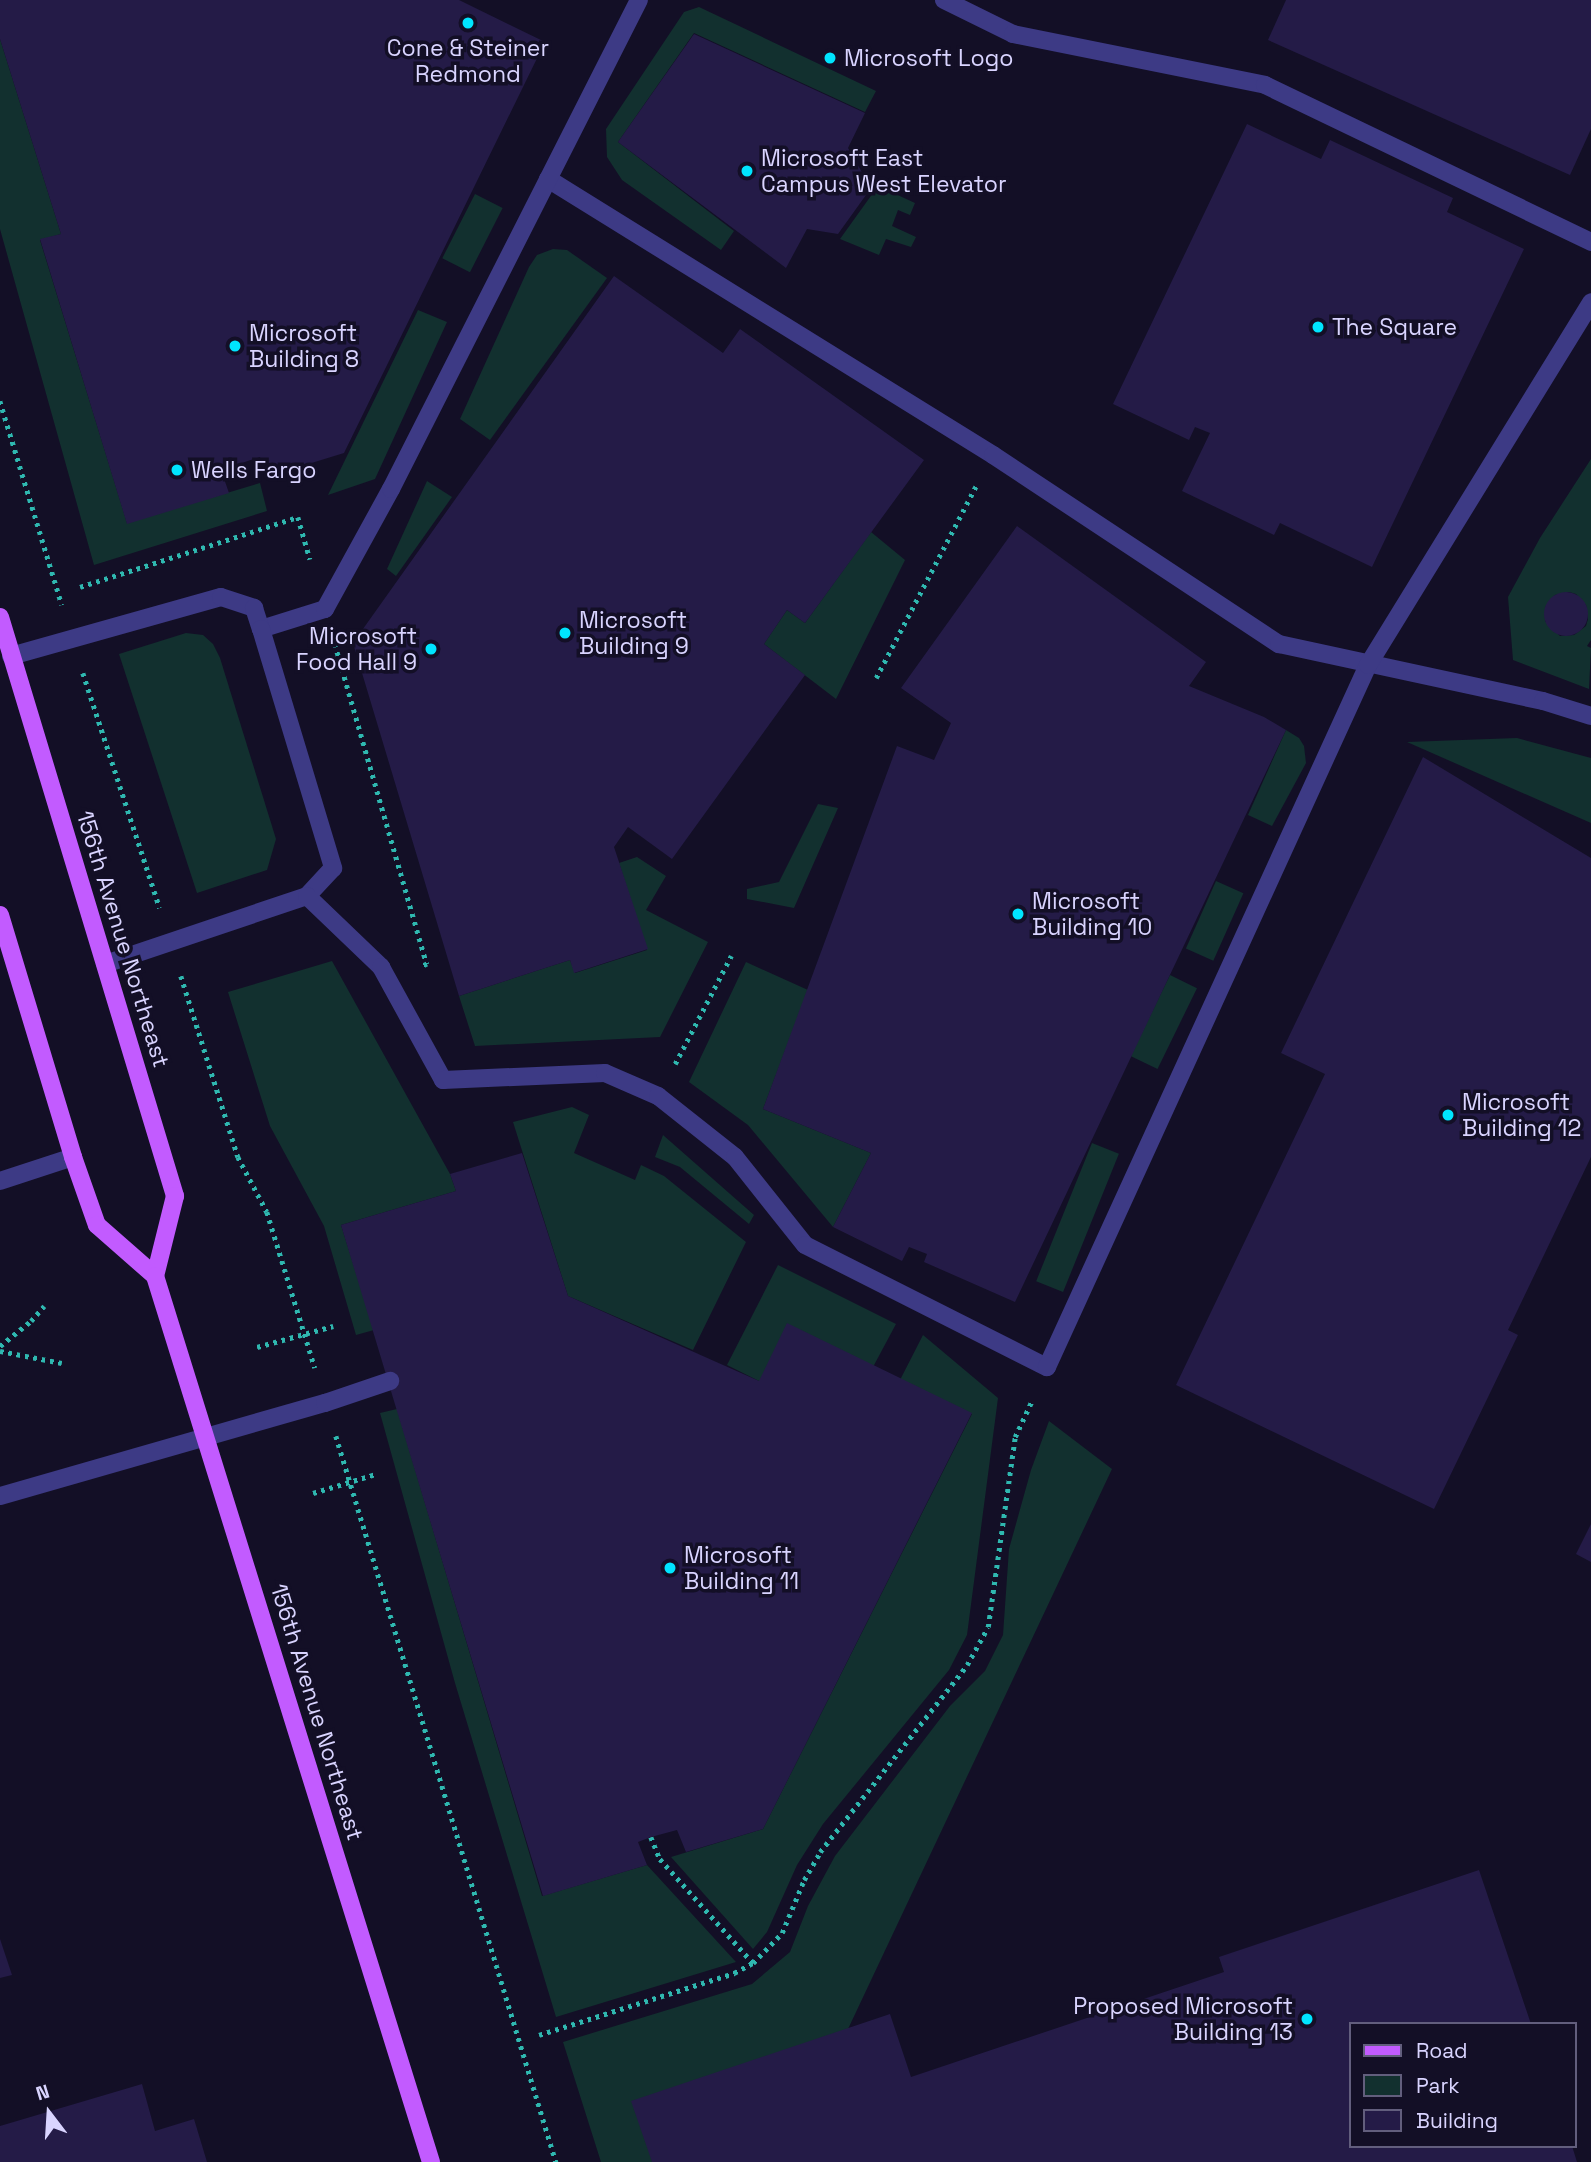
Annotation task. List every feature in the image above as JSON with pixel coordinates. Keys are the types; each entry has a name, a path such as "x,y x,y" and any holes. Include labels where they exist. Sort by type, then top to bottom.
{"main road":[{"name":"156th Avenue Northeast","path":"0,617 175,1196 155,1276 431,2162"},
{"path":"0,915 73,1157 97,1225 155,1276"}],"street":[{"path":"261,629 325,609 391,489 639,0"},
{"path":"944,0 1013,34 1265,85 1591,242"},
{"path":"548,179 993,455 1279,644 1543,701 1591,716"},
{"path":"307,896 381,967 443,1080 605,1073 658,1096 735,1157 805,1245 1047,1367 1368,665 1591,302"},
{"path":"11,656 221,597 254,608 261,629 333,868 307,896 105,964"},
{"path":"0,1181 73,1157"},
{"path":"0,1496 326,1403 390,1381"}],"path":[{"path":"0,401 72,640 238,1157 267,1212 313,1363"},
{"path":"876,678 993,455"},
{"path":"80,587 298,517 428,964 391,986"},
{"path":"687,1040 731,956"},
{"path":"0,1346 32,1321 44,1306"},
{"path":"257,1347 333,1326"},
{"path":"0,1351 62,1363"},
{"path":"539,2035 733,1973 753,1963 782,1933 804,1880 820,1852 967,1665 988,1627 1015,1437 1047,1367"},
{"path":"337,1439 555,2162"},
{"path":"313,1493 376,1474"},
{"path":"651,1837 660,1859 753,1963"}],"green space":[{"path":"699,7 876,91 865,112 694,33 618,142 734,231 721,250 622,180 607,157 606,129 684,12"},
{"path":"0,39 61,234 40,240 127,523 260,483 267,511 94,565 0,229"},
{"path":"878,186 915,203 910,215 898,210 892,226 916,237 911,247 886,239 879,255 840,239"},
{"path":"475,194 503,208 470,272 442,258"},
{"path":"553,249 567,250 607,278 490,440 460,419 529,267 537,255"},
{"path":"418,310 447,322 375,479 328,495"},
{"path":"1591,459 1591,640 1587,646 1591,648 1589,689 1513,660 1508,597 1540,538","holes":["1569,592 1576,594 1586,605 1586,626 1574,635 1560,636 1545,621 1546,606 1555,595"]},
{"path":"427,481 452,497 396,576 387,569"},
{"path":"871,532 905,560 836,699 764,644 787,610 805,623"},
{"path":"186,633 203,635 213,644 220,658 276,839 267,870 197,893 119,654"},
{"path":"1286,730 1299,738 1304,746 1306,763 1272,826 1248,815"},
{"path":"1517,738 1591,758 1591,823 1407,742"},
{"path":"818,804 838,808 794,908 747,899 747,889 779,882"},
{"path":"637,857 666,876 646,910 708,942 660,1037 475,1046 459,996 570,960 575,973 647,950 619,863"},
{"path":"1216,881 1243,893 1213,961 1186,949"},
{"path":"332,961 450,1174 456,1191 341,1225 374,1330 356,1335 324,1226 270,1126 228,992"},
{"path":"746,962 808,990 763,1109 871,1153 833,1227 748,1125 689,1082"},
{"path":"1170,975 1197,988 1158,1069 1131,1056"},
{"path":"572,1107 589,1115 574,1153 635,1180 641,1165 664,1176 746,1242 693,1350 568,1296 513,1122"},
{"path":"663,1135 754,1215 749,1224 680,1167 655,1157"},
{"path":"1092,1143 1119,1154 1063,1292 1036,1281"},
{"path":"778,1265 896,1324 873,1367 759,1381 727,1365"},
{"path":"923,1335 998,1398 967,1635 949,1670 823,1824 797,1865 767,1932 753,1949 671,1857 763,1829 972,1414 900,1380"},
{"path":"397,1409 542,1896 647,1865 736,1962 556,2017 455,1683 380,1413"},
{"path":"1049,1421 1112,1469 840,2046 681,2162 601,2162 563,2042 752,1984 790,1952 808,1906 835,1856 950,1706 985,1671 1003,1635 1009,1549 1031,1470"}],"building":[{"name":"Microsoft Building 8","path":"0,0 459,0 545,42 344,453 266,477 260,457 221,470 229,493 127,524 40,239 61,234 0,39"},
{"path":"1286,0 1591,0 1591,129 1570,175 1268,40"},
{"name":"Microsoft East Campus West Elevator","path":"694,34 865,113 848,148 871,188 838,234 807,229 786,268 618,142"},
{"name":"The Square","path":"1247,124 1321,159 1330,140 1453,198 1447,212 1524,249 1372,567 1280,523 1274,535 1182,491 1210,433 1195,427 1189,440 1113,404"},
{"name":"Microsoft Building 9","path":"614,276 723,353 740,329 924,460 805,623 787,610 764,644 805,675 672,859 628,827 614,847 648,949 574,973 570,960 459,996 353,643"},
{"name":"Microsoft Building 10","path":"1017,526 1206,662 1189,686 1264,717 1286,730 1015,1302 924,1262 927,1254 909,1247 902,1261 833,1227 871,1153 763,1109 897,746 934,760 951,723 901,688"},
{"path":"1566,592 1582,598 1588,614 1582,630 1566,636 1550,630 1544,614 1550,598"},
{"name":"Microsoft Building 12","path":"1423,757 1591,858 1591,1157 1508,1330 1518,1335 1434,1509 1176,1385 1325,1074 1281,1053"},
{"name":"Microsoft Building 11","path":"522,1153 568,1296 759,1381 787,1323 972,1413 763,1829 686,1852 677,1830 651,1837 638,1842 647,1865 543,1896 341,1225 456,1191 450,1174"},
{"path":"1591,1524 1591,1562 1576,1554"},
{"name":"Proposed Microsoft Building 13","path":"1479,1870 1530,2022 1350,2022 1350,2148 1573,2148 1577,2162 652,2162 631,2101 890,2014 911,2077 1224,1972 1219,1957"},
{"path":"0,1939 12,1975 0,1978"},
{"path":"142,2084 155,2131 194,2119 207,2162 0,2162 0,2126"}],"place":[{"name":"Cone & Steiner Redmond","path":"468,23"},
{"name":"Microsoft Logo","path":"830,58"},
{"name":"Microsoft East Campus West Elevator","path":"747,171"},
{"name":"The Square","path":"1318,327"},
{"name":"Microsoft Building 8","path":"235,346"},
{"name":"Wells Fargo","path":"177,470"},
{"name":"Microsoft Building 9","path":"565,633"},
{"name":"Microsoft Food Hall 9","path":"431,649"},
{"name":"Microsoft Building 10","path":"1018,914"},
{"name":"Microsoft Building 12","path":"1448,1115"},
{"name":"Microsoft Building 11","path":"670,1568"},
{"name":"Proposed Microsoft Building 13","path":"1307,2019"}]}
